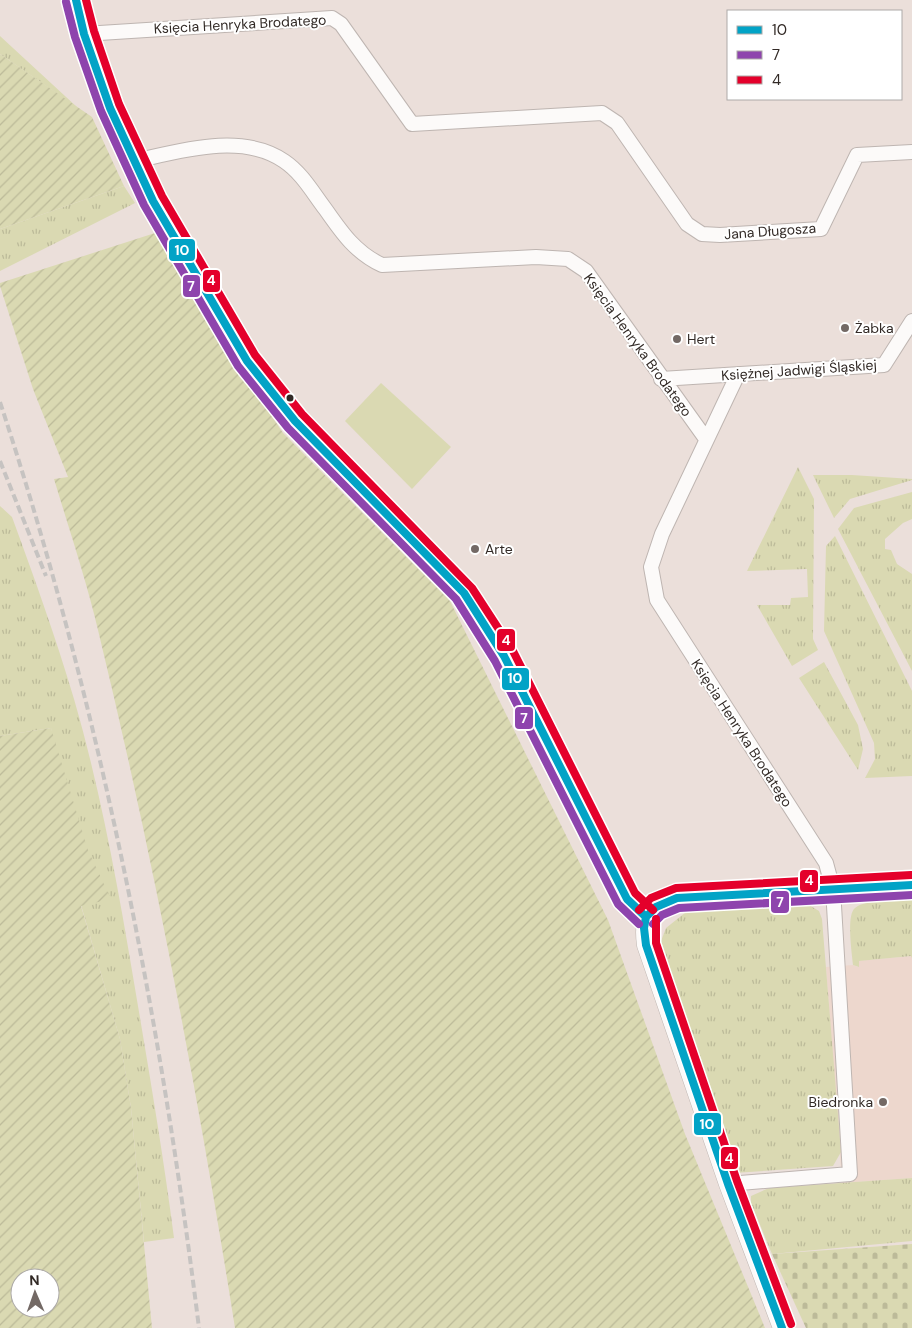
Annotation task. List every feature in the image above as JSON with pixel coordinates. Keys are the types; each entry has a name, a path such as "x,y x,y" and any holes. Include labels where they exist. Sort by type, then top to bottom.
{"street":[{"path":"76,0 84,34 110,108 153,201 247,361 295,421 464,593 504,656 538,720 601,851 627,898 646,917"},
{"name":"Księcia Henryka Brodatego","path":"84,34 332,18 342,24 412,124 602,113 617,123 687,224 702,234"},
{"name":"Księcia Henryka Brodatego","path":"135,161 178,151 235,146 266,151 285,162 304,180 347,240 368,258 382,265 536,257 568,259 586,271 661,379 706,439"},
{"name":"Jana Długosza","path":"702,234 720,235 821,229 857,155 912,152"},
{"name":"Księżnej Jadwigi Śląskiej","path":"661,379 884,365 912,321"},
{"name":"Księcia Henryka Brodatego","path":"728,1184 850,1174 833,889 826,863 657,600 651,567 662,534 738,374"},
{"path":"782,1328 728,1184 646,945 644,928 646,917 656,907 677,898 912,885"}],"shaded area":[{"path":"912,956 912,1178 842,1183 826,967 853,965 858,967 858,961"}],"green space":[{"path":"0,36 78,108 0,54"},
{"path":"0,54 92,117 124,186 0,229"},
{"path":"124,186 135,203 0,271 0,229"},
{"path":"155,233 207,319 283,433 450,601 608,920 685,1134 765,1328 235,1328 174,978 138,803 93,611 54,479 68,477 33,389 0,286 0,283"},
{"path":"381,383 451,447 412,489 345,421"},
{"path":"798,467 814,499 813,639 818,650 792,666 757,605 790,605 791,598 808,597 807,569 747,571"},
{"path":"813,475 852,475 912,480 850,499 834,518"},
{"path":"912,492 912,519 903,523 885,539 885,549 891,550 897,564 912,574 912,671 838,529 854,508"},
{"path":"0,506 12,517 60,653 94,775 125,929 174,1238 144,1242 131,1108 120,1039 81,905 51,728 0,736"},
{"path":"835,536 912,691 912,776 865,778 875,759 874,743 824,631 826,546"},
{"path":"824,662 858,725 863,749 858,770 799,678"},
{"path":"51,728 88,850 111,899 81,906 120,1039 131,1108 152,1328 0,1328 0,736"},
{"path":"912,899 912,958 911,956 859,961 859,967 853,965 850,926 852,912 855,908 874,901"},
{"path":"809,905 819,911 822,919 841,1152 833,1166 734,1173 661,941 666,928 686,912"},
{"path":"912,1178 912,1241 772,1254 751,1203 751,1196 769,1188"},
{"path":"912,1244 912,1328 806,1328 772,1254"}],"railway":[{"path":"0,402 35,515 67,630 96,744 122,860 145,976 165,1093 199,1328"},
{"path":"0,461 46,576"}],"transit line":[{"name":"10","path":"76,0 84,34 110,108 153,201 247,361 295,421 464,593 504,656 627,899 646,917"},
{"name":"4","path":"86,0 94,31 119,104 162,196 255,355 302,414 472,588 513,651 635,893 653,910"},
{"name":"7","path":"66,2 75,37 101,111 144,205 238,366 288,428 456,599 495,661 618,904 639,924"},
{"name":"4","path":"639,910 651,898 676,888 911,875"},
{"name":"10","path":"646,917 656,907 677,898 912,885"},
{"name":"7","path":"653,924 662,915 679,908 912,895"},
{"name":"10","path":"646,917 644,928 646,945 728,1184 782,1328"},
{"name":"4","path":"656,919 656,943 737,1181 791,1324"}],"place":[{"name":"Żabka","path":"845,328"},
{"name":"Hert","path":"677,339"},
{"name":"Arte","path":"475,549"},
{"name":"Biedronka","path":"883,1102"}]}
